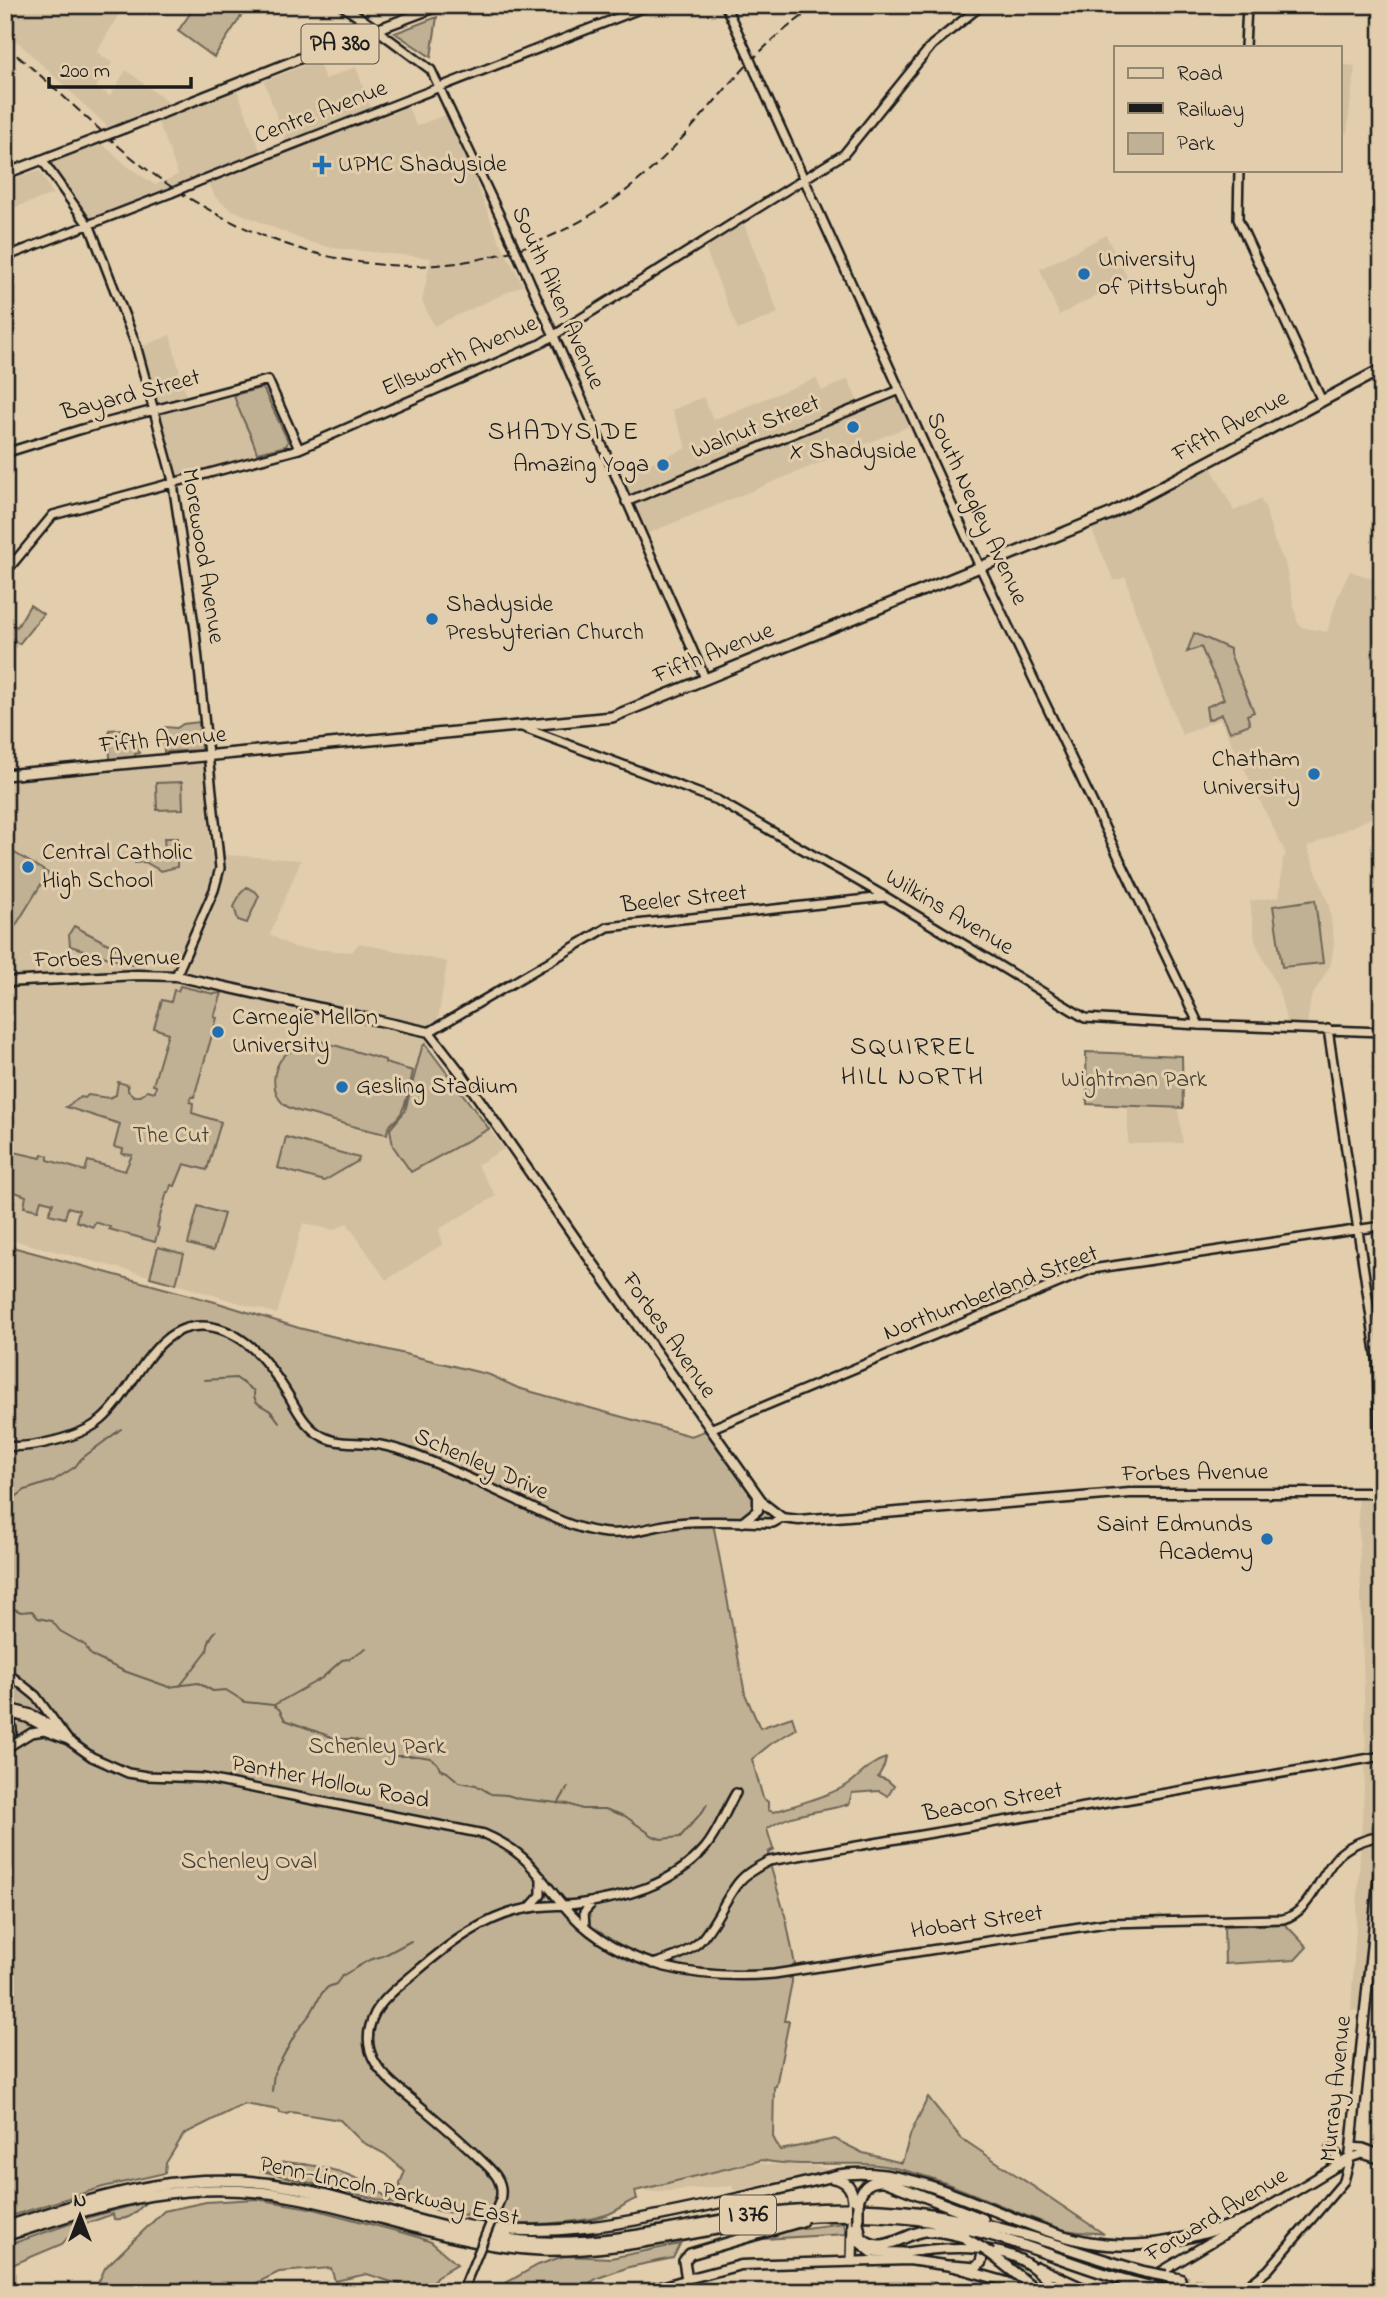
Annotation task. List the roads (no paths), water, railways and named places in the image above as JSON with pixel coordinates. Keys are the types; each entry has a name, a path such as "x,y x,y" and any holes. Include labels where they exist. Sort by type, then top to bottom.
{"highway":[{"name":"Fifth Avenue","path":"5,775 611,717 1111,513 1382,369"},
{"path":"376,2208 488,2230 545,2232 653,2218 856,2173 900,2177 1051,2233 1102,2244 1166,2243 1247,2220"},
{"path":"828,2178 839,2179 848,2185 856,2203"},
{"name":"Penn-Lincoln Parkway East","path":"5,2236 147,2190 191,2180 236,2181 293,2188 479,2235 542,2242 605,2240 761,2213 838,2208 925,2213 1018,2233 1145,2272 1180,2279"},
{"path":"852,2261 856,2203 865,2187 873,2182 884,2181 1018,2233"},
{"name":"Penn-Lincoln Parkway East","path":"5,2227 97,2197 147,2190 220,2189 292,2196 478,2242 541,2250 606,2247 762,2221 830,2216 915,2220 980,2232 1129,2281 1176,2292"},
{"path":"687,2279 684,2261 693,2252 806,2220 830,2216"},
{"path":"915,2220 966,2238 1033,2291"},
{"path":"854,2226 862,2237 876,2246 926,2231 966,2238"},
{"path":"854,2226 861,2245 872,2252 903,2253"},
{"path":"951,2266 976,2268 985,2252"}],"main road":[{"path":"342,5 377,30"},
{"name":"PA 380","path":"5,174 306,55 442,5"},
{"name":"Forbes Avenue","path":"5,982 137,975 176,976 429,1032 463,1076 757,1494 770,1510 782,1518 799,1520 1130,1493 1381,1493"},
{"path":"1381,1493 1382,1515"},
{"path":"743,1522 758,1510 757,1494"},
{"name":"Murray Avenue","path":"1350,2158 1357,2150 1382,1843"},
{"path":"1330,2150 1337,2155 1338,2166"},
{"name":"Forward Avenue","path":"1128,2292 1350,2158"},
{"path":"1112,2292 1129,2285 1214,2235 1247,2220"},
{"path":"852,2261 903,2253 980,2248 1023,2261 1092,2292"},
{"path":"687,2279 741,2265 916,2260 951,2266 982,2276 1014,2280 1033,2291"},
{"path":"1023,2261 1059,2292"}],"street":[{"name":"Centre Avenue","path":"5,257 650,5"},
{"name":"South Negley Avenue","path":"725,5 980,567 1199,1025"},
{"name":"Ellsworth Avenue","path":"5,573 53,515 299,449 554,336 844,154 932,45 982,5"},
{"path":"1245,46 1247,5"},
{"name":"South Aiken Avenue","path":"377,30 432,70 441,87 705,678"},
{"name":"Morewood Avenue","path":"42,160 89,225 136,345 174,483 195,631 220,868 214,890 176,976"},
{"path":"1239,172 1238,219 1322,401"},
{"name":"Bayard Street","path":"5,453 30,443 268,380 299,449"},
{"name":"Walnut Street","path":"626,502 900,390"},
{"name":"Wilkins Avenue","path":"519,726 716,800 886,897 1085,1018 1382,1032"},
{"name":"Beeler Street","path":"429,1032 608,927 886,897"},
{"path":"1328,1030 1377,1358 1381,1493"},
{"name":"Northumberland Street","path":"710,1429 1092,1269 1382,1226"},
{"name":"Schenley Drive","path":"6,1446 20,1447 39,1443 82,1431 95,1424 108,1413 163,1341 185,1329 211,1327 237,1338 265,1361 307,1425 328,1440 341,1444 373,1444 399,1450 453,1469 548,1515 586,1530 602,1533 633,1532 681,1523 775,1522 782,1518"},
{"path":"5,1671 36,1696 63,1737"},
{"path":"5,1707 31,1714 63,1737"},
{"path":"5,1713 37,1723 63,1737"},
{"path":"5,1713 12,1724 10,1739 5,1746"},
{"path":"5,1746 37,1731 63,1737"},
{"name":"Panther Hollow Road","path":"63,1737 92,1757 128,1773 203,1778 484,1835 504,1843 522,1855 564,1905"},
{"name":"Beacon Street","path":"653,1964 679,1956 698,1942 709,1930 738,1883 751,1870 769,1861 1382,1756"},
{"path":"462,2292 500,2200 500,2183 492,2171 463,2143 381,2072 372,2055 369,2036 380,2006 423,1966 484,1923 508,1912 594,1901 661,1883 704,1849 736,1793"},
{"name":"Hobart Street","path":"564,1905 586,1927 617,1948 653,1964 701,1975 774,1974 1106,1923 1283,1919 1300,1911 1343,1851 1359,1842 1382,1835"},
{"path":"527,1908 536,1903 541,1895 541,1875"},
{"path":"586,1927 584,1912 594,1901"},
{"path":"1357,2150 1382,2157"},
{"name":"Murray Avenue","path":"1234,2292 1269,2270 1344,2181 1350,2158"},
{"path":"642,2292 687,2279"}],"waterway":[{"path":"204,1380 236,1378 254,1391 257,1402 271,1411 279,1422"},
{"path":"5,1505 25,1490 53,1481 75,1467 81,1459 121,1429"},
{"path":"5,1605 21,1612 32,1611 38,1618 52,1621 60,1631 85,1645 89,1653 96,1658 124,1671 169,1687 198,1683 213,1691 226,1690 245,1702 273,1705 279,1709 285,1720 337,1739 363,1742 378,1753 430,1758 459,1782 476,1785 491,1794 568,1804 582,1809 605,1809 625,1816 661,1839 680,1837 707,1804"},
{"path":"180,1686 207,1651 216,1631"},
{"path":"274,1705 322,1678 342,1660 349,1659 366,1648"},
{"path":"558,1804 568,1787"},
{"path":"272,2091 274,2073 322,1993 336,1984 342,1976 369,1960 383,1956 411,1941"}],"tunnel":[{"path":"1180,2279 1245,2292"}],"railway":[{"path":"5,46 145,168 203,207 264,236 327,256 391,265 455,263 518,249 579,222 638,181 683,137 769,43 820,5"}],"place":[{"name":"UPMC Shadyside","path":"322,165"},
{"name":"University of Pittsburgh","path":"1084,274"},
{"name":"X Shadyside","path":"853,427"},
{"name":"Amazing Yoga","path":"663,465"},
{"name":"Shadyside Presbyterian Church","path":"432,619"},
{"name":"Chatham University","path":"1314,774"},
{"name":"Central Catholic High School","path":"28,867"},
{"name":"Carnegie Mellon University","path":"218,1032"},
{"name":"Gesling Stadium","path":"342,1087"},
{"name":"Saint Edmunds Academy","path":"1267,1539"}],"district":[{"name":"SHADYSIDE","path":"564,433"},
{"name":"SQUIRREL HILL NORTH","path":"913,1063"}],"park label":[{"name":"Wightman Park","path":"1134,1080"},
{"name":"The Cut","path":"171,1136"},
{"name":"Schenley Park","path":"377,1747"},
{"name":"Schenley Oval","path":"249,1862"}]}
